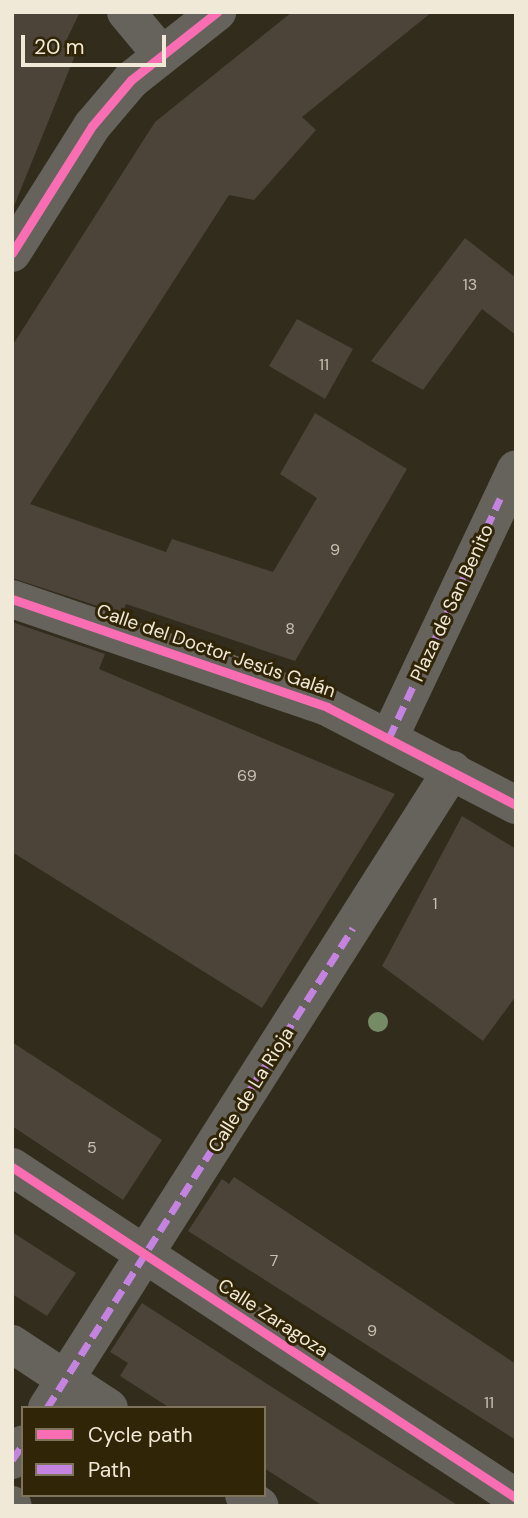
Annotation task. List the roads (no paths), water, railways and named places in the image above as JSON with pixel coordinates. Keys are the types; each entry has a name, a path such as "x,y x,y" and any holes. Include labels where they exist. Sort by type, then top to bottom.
{"street":[{"path":"127,12 161,54"},
{"path":"12,253 92,126 161,54 217,12"},
{"name":"Plaza de San Benito","path":"389,738 508,484"},
{"name":"Calle del Doctor Jesús Galán","path":"12,599 287,693 389,738 516,805"},
{"name":"Calle de La Rioja","path":"56,1394 452,770"},
{"name":"Calle Zaragoza","path":"12,1167 516,1498"},
{"path":"12,1344 56,1394 101,1406"}]}
